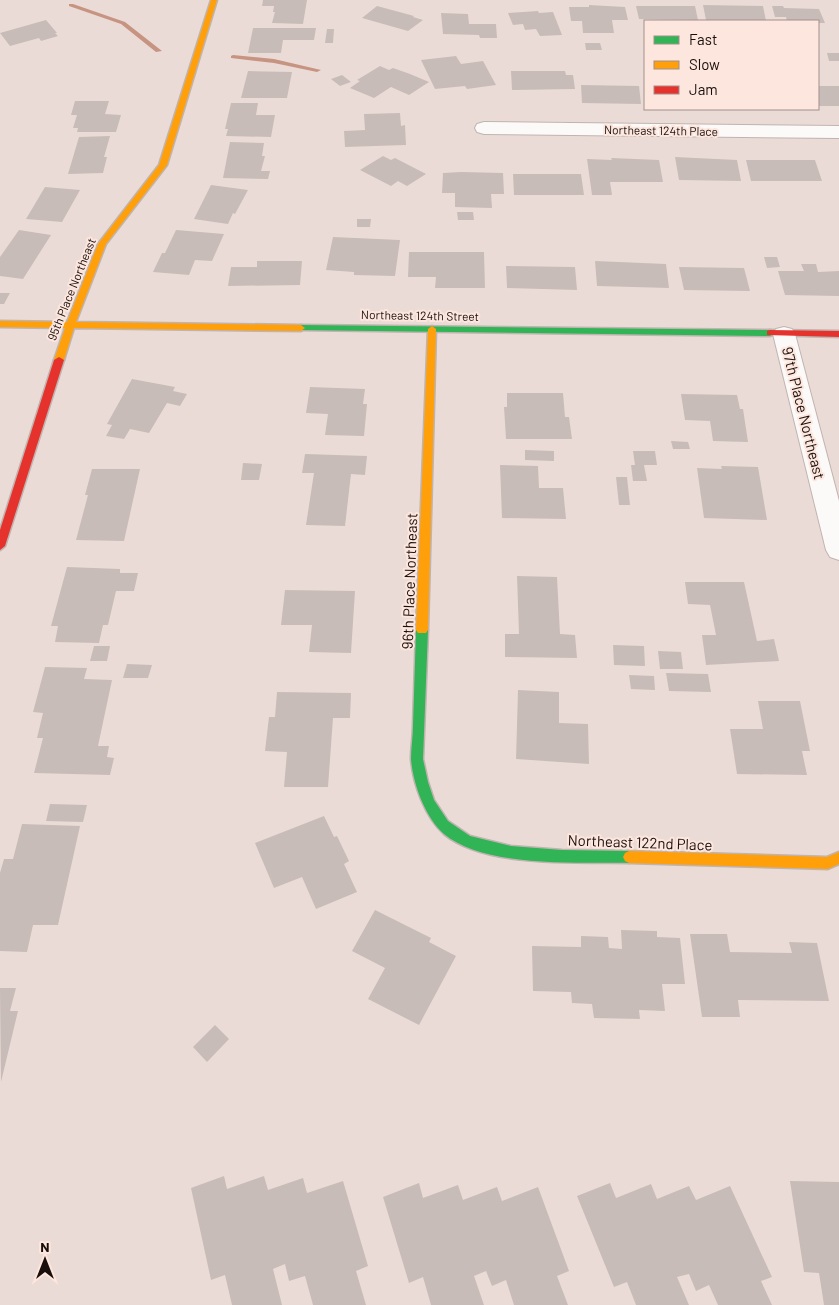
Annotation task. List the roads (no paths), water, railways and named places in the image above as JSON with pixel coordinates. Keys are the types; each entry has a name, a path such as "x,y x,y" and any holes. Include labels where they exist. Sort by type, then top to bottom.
{"street":[{"name":"95th Place Northeast","path":"0,546 70,325 102,244 163,165 214,0"},
{"name":"Northeast 124th Place","path":"484,128 839,132"},
{"name":"Northeast 124th Street","path":"0,324 839,334"},
{"name":"96th Place Northeast","path":"432,329 418,762 426,797 444,828"},
{"name":"97th Place Northeast","path":"784,334 839,550"},
{"name":"Northeast 122nd Place","path":"444,828 473,844 515,853 828,863 839,858"}],"waterway":[{"path":"71,5 123,23 158,51"},
{"path":"233,57 274,61 317,70"}]}
